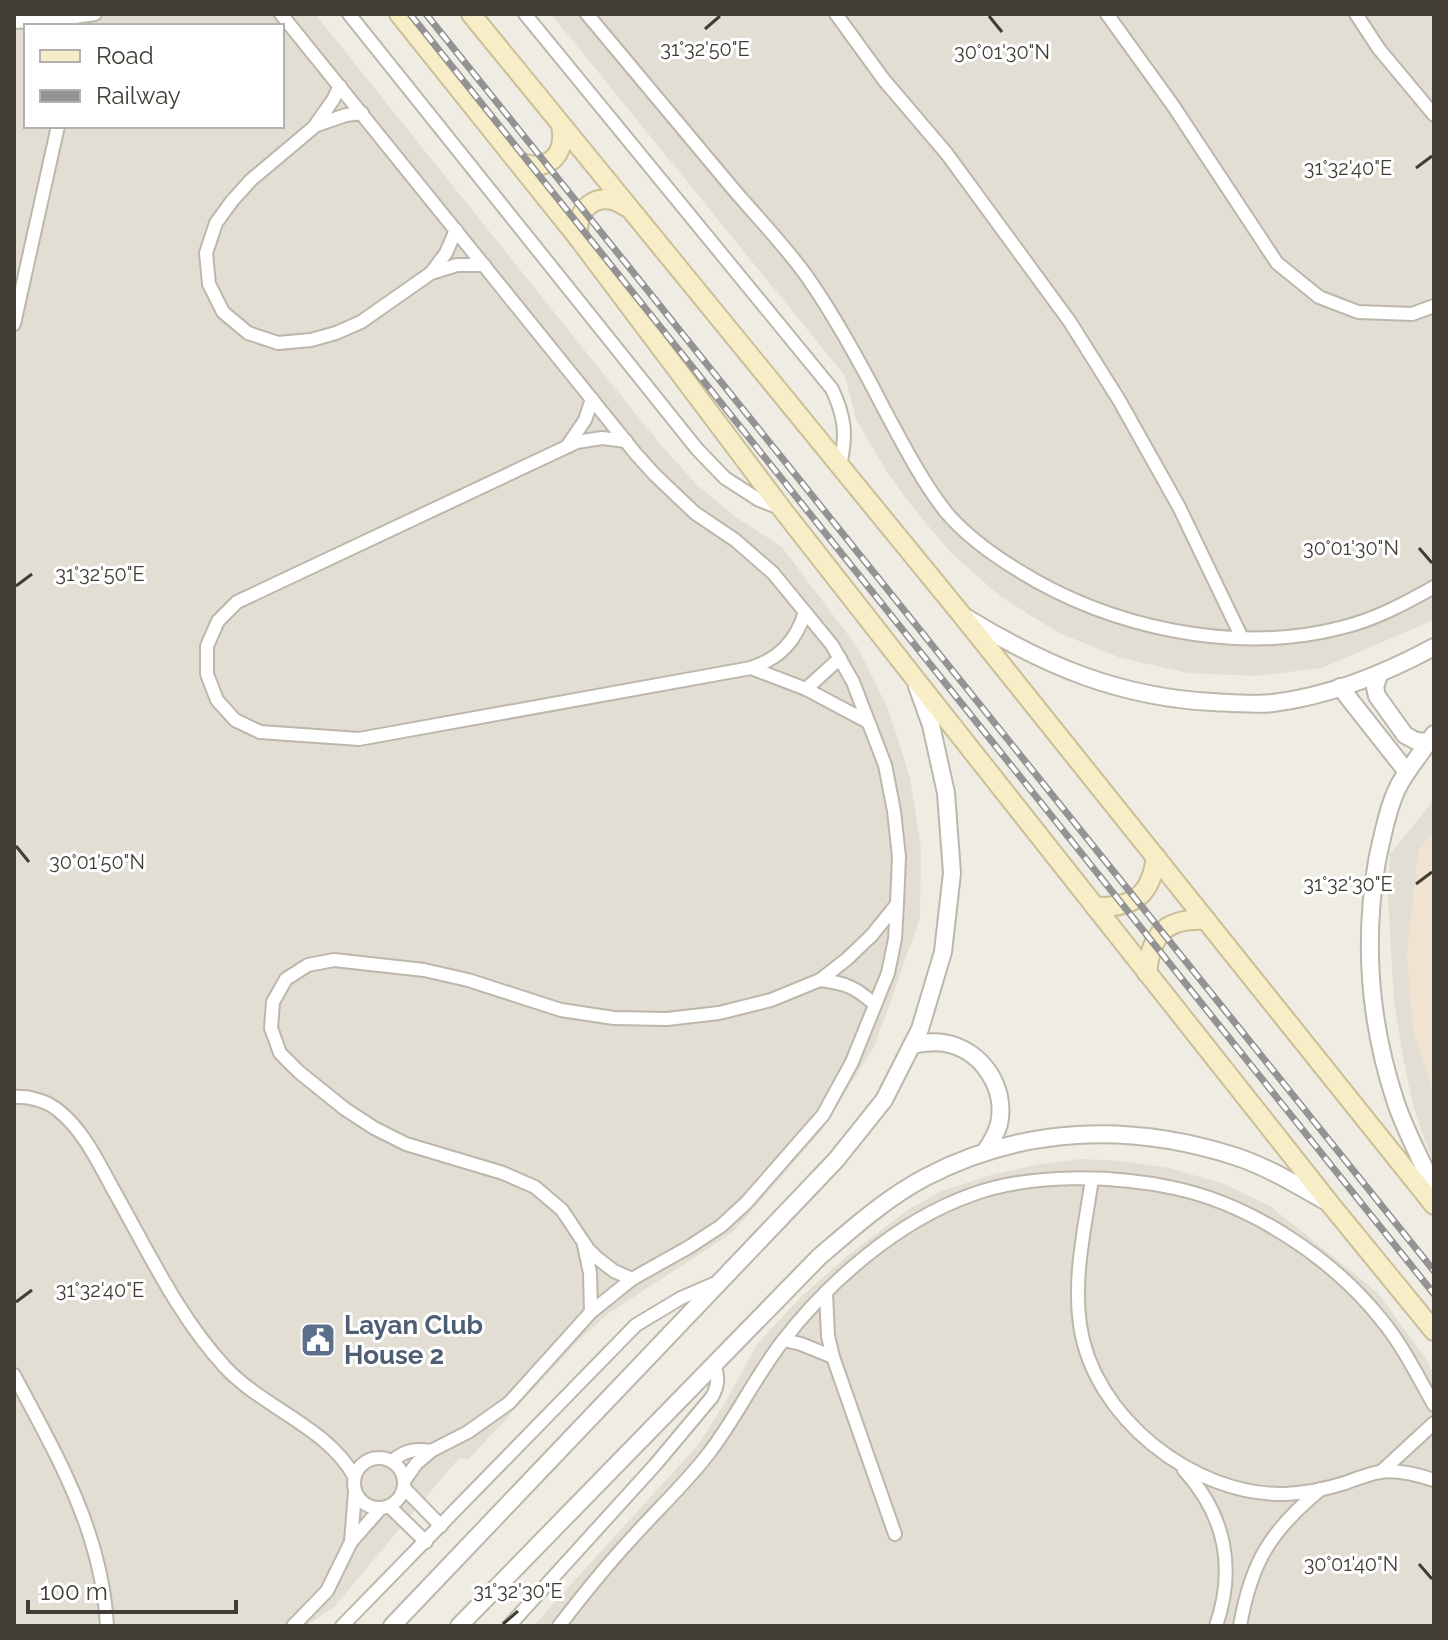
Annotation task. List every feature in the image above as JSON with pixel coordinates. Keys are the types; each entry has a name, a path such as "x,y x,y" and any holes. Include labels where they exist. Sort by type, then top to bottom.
{"main road":[{"path":"399,14 579,239 782,509 916,680 1434,1331"},
{"path":"471,14 961,614 1434,1205"},
{"path":"517,161 528,166 541,166 553,160 561,149 561,125"},
{"path":"579,239 579,216 586,207 607,199 628,208"},
{"path":"1095,907 1120,906 1141,895 1152,877 1156,857"},
{"path":"1147,973 1151,949 1166,928 1187,919 1206,920"}],"street":[{"path":"14,22 56,23 94,14"},
{"path":"281,14 655,475 695,513 735,540 773,573 832,645 853,682 885,765 899,857 893,947 888,973 852,1062 823,1115 746,1203 721,1226 632,1279 591,1312 509,1403 468,1432 431,1451 416,1464 396,1502 385,1507 351,1542 327,1591 293,1626"},
{"path":"349,14 697,449 725,478 759,500 782,509"},
{"path":"525,14 832,389 844,426 840,465"},
{"path":"587,14 807,277 849,344 911,462 947,513 984,550 1041,585 1080,603 1132,622 1205,636 1291,636 1340,628 1394,610 1434,587"},
{"path":"836,14 884,80 947,154 1070,322 1166,482 1242,638"},
{"path":"1107,14 1174,107 1277,263 1319,297 1358,312 1412,314 1434,306"},
{"path":"1356,14 1379,49 1434,115"},
{"path":"340,86 314,127 251,180 216,223 206,253 209,284 223,312 248,333 278,343 311,340 361,322 431,273 457,265 484,265"},
{"path":"314,127 346,115 362,113"},
{"path":"14,324 58,128"},
{"path":"431,273 446,253 456,230"},
{"path":"566,447 580,430 592,399"},
{"path":"626,441 589,439 566,447 237,602 218,621 207,646 207,674 217,700 235,720 260,732 359,739 751,668 780,654 796,635 805,612"},
{"path":"961,614 1042,660 1086,678 1178,700 1272,703 1318,694 1379,675 1434,647"},
{"path":"780,654 788,681"},
{"path":"806,689 840,658"},
{"path":"751,668 806,689 868,722"},
{"path":"1379,675 1375,687 1377,696 1405,735 1416,741 1431,738"},
{"path":"392,1626 836,1160 884,1100 920,1029 943,952 952,873 946,793 931,725 916,680"},
{"path":"1340,687 1407,772"},
{"path":"1431,738 1398,787 1381,839 1372,892 1369,947 1372,1001 1381,1054 1397,1106 1434,1188"},
{"path":"632,1279 606,1266 588,1249 562,1210 535,1187 503,1173 406,1144 345,1109 299,1072 280,1053 271,1028 273,1002 286,979 308,965 334,960 424,970 468,980 561,1010 614,1018 667,1019 719,1013 771,1000 820,980 872,935 897,904"},
{"path":"872,935 893,947"},
{"path":"820,980 841,983 860,991 875,1005"},
{"path":"912,1045 944,1042 959,1047 984,1065 993,1078 1000,1109 993,1139 985,1152"},
{"path":"14,1097 41,1100 71,1122 92,1152 177,1302 200,1338 228,1370 261,1397 334,1447 371,1459 392,1461 401,1470 404,1485 441,1526"},
{"path":"459,1626 819,1257 872,1211 926,1177 985,1152 1044,1137 1111,1133 1175,1140 1237,1157 1331,1205"},
{"path":"561,1624 631,1539 696,1471 722,1436 762,1369 826,1292 899,1232 971,1194 1013,1183 1055,1178 1145,1182 1190,1191 1234,1207 1313,1254 1348,1284 1380,1317 1407,1355 1434,1405"},
{"path":"1092,1179 1077,1287 1080,1327 1091,1366 1111,1401 1137,1431 1179,1464 1199,1486 1213,1511 1223,1539 1226,1567 1224,1596 1216,1626"},
{"path":"581,1239 590,1273 591,1312"},
{"path":"342,1626 636,1325 681,1298 721,1281"},
{"path":"826,1292 828,1336 833,1357 895,1534"},
{"path":"784,1340 809,1346 833,1357"},
{"path":"509,1626 655,1465 712,1397 718,1380 714,1365"},
{"path":"14,1375 69,1480 87,1525 99,1570 107,1626"},
{"path":"1382,1471 1434,1423"},
{"path":"334,1447 354,1476 351,1542"},
{"path":"392,1461 414,1450 431,1451"},
{"path":"354,1476 358,1468 371,1459"},
{"path":"1179,1464 1212,1481 1248,1491 1285,1494 1321,1489 1382,1471 1434,1480"},
{"path":"1240,1626 1245,1596 1256,1565 1273,1536 1295,1511 1321,1489"},
{"path":"355,1492 365,1504 385,1507 426,1542"}],"shaded area":[{"path":"14,14 315,14 660,444 696,484 737,518 782,547 858,648 889,711 910,778 921,848 920,918 875,1045 822,1130 732,1233 609,1313 581,1338 468,1460 459,1458 335,1606 306,1626 14,1626"},
{"path":"551,14 1434,14 1434,620 1322,668 1255,676 1188,673 1121,658 1059,633 1001,597 950,552 907,500 856,419 845,376"},
{"path":"1434,800 1434,1166 1413,1105 1404,1062 1394,1002 1388,897 1390,854"},
{"path":"1434,830 1434,1092 1413,1030 1407,954 1418,852"},
{"path":"1080,1159 1169,1168 1224,1184 1270,1206 1378,1293 1434,1374 1434,1626 533,1626 698,1445 758,1343 802,1296 846,1257 908,1210 939,1192 991,1175"}],"railway":[{"path":"410,14 1434,1294"},
{"path":"426,14 1434,1271"}],"place":[{"name":"Layan Club House 2","path":"318,1340"}]}
